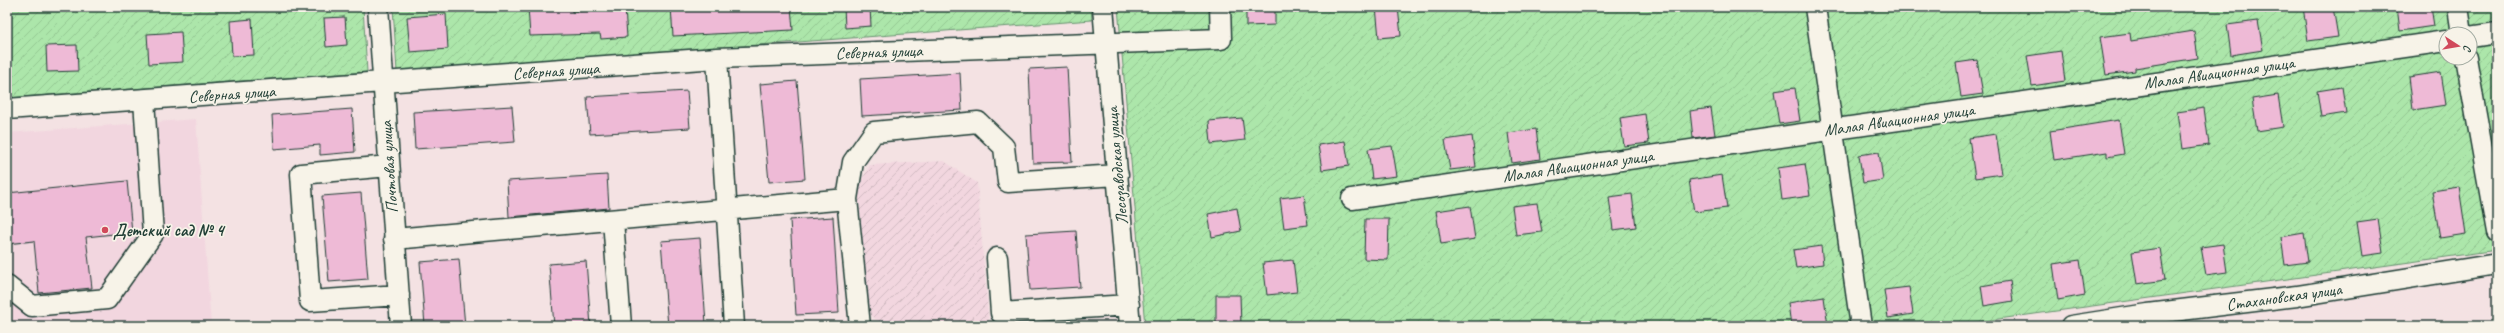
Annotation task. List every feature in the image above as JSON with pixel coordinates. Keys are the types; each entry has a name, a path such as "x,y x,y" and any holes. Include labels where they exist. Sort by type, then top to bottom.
{"street":[{"name":"Почтовая улица","path":"378,7 401,326"},
{"name":"Лесозаводская улица","path":"1103,7 1130,326"},
{"name":"Северная улица","path":"7,109 383,84 717,58 1222,39 1220,7"},
{"path":"1815,7 1861,326"},
{"path":"2458,7 2461,26"},
{"path":"2478,36 2497,33"},
{"name":"Малая Авиационная улица","path":"1352,199 2438,42"},
{"path":"717,58 734,326"},
{"path":"2467,66 2497,232"},
{"path":"7,286 32,306 107,299 153,234 144,100"},
{"path":"860,326 848,199 853,162 874,132 978,122 1004,147 1008,182 1118,175"},
{"path":"389,166 300,174 310,301 399,295"},
{"path":"394,239 848,199"},
{"path":"613,220 621,326"},
{"path":"997,258 1001,313 1129,305"},
{"name":"Стахановская улица","path":"2072,326 2148,314 2297,296 2497,264"}],"shaded area":[{"name":"Детский сад № 4","path":"196,119 211,326 7,326 7,133"},
{"path":"944,161 977,183 989,326 884,326 868,313 858,187 870,165"}],"green space":[{"path":"7,7 363,7 367,72 7,98"},
{"path":"393,7 1091,7 1092,20 397,72"},
{"path":"1118,7 2497,7 2497,250 1948,326 1145,326"}],"building":[{"path":"528,7 572,7 572,12 625,8 627,37 601,39 600,34 530,36"},
{"path":"671,7 791,7 793,30 673,36"},
{"path":"844,7 870,7 871,26 845,28"},
{"path":"1246,7 1275,7 1275,25 1246,26"},
{"path":"1376,7 1398,7 1401,36 1379,38"},
{"path":"2303,7 2333,7 2338,37 2308,41"},
{"path":"2397,7 2431,7 2434,26 2400,31"},
{"path":"446,14 448,49 410,52 407,17"},
{"path":"345,17 347,45 326,47 324,18"},
{"path":"252,19 254,55 232,56 230,21"},
{"path":"2258,21 2263,50 2231,55 2227,25"},
{"path":"2194,31 2198,58 2135,68 2135,71 2106,75 2100,37 2130,33 2131,41"},
{"path":"181,32 183,62 149,64 147,34"},
{"path":"77,45 78,71 47,72 46,46"},
{"path":"2061,51 2065,81 2032,86 2027,56"},
{"path":"1977,60 1983,94 1961,97 1956,63"},
{"path":"1067,67 1072,162 1033,163 1029,69"},
{"path":"2441,72 2446,105 2413,110 2409,77"},
{"path":"960,73 962,110 862,116 860,79"},
{"path":"797,81 805,179 769,182 760,84"},
{"path":"2342,87 2346,113 2321,117 2317,91"},
{"path":"1795,88 1800,121 1779,124 1774,91"},
{"path":"687,91 690,128 590,134 587,97"},
{"path":"2278,95 2283,127 2257,131 2252,99"},
{"path":"512,106 515,142 415,149 413,112"},
{"path":"1711,108 1715,135 1693,138 1690,111"},
{"path":"2204,108 2209,145 2182,149 2177,112"},
{"path":"352,109 355,152 320,155 320,145 274,149 272,115"},
{"path":"1645,114 1649,143 1624,146 1620,118"},
{"path":"1242,118 1245,140 1211,144 1209,121"},
{"path":"2119,120 2124,154 2107,157 2107,152 2054,160 2050,131"},
{"path":"1536,129 1540,159 1512,163 1508,133"},
{"path":"1996,134 2002,174 1975,178 1969,138"},
{"path":"1472,136 1476,167 1450,170 1445,140"},
{"path":"1345,141 1349,166 1322,170 1318,145"},
{"path":"1392,146 1397,176 1372,179 1368,149"},
{"path":"1879,152 1883,180 1863,183 1859,155"},
{"path":"1805,164 1810,196 1782,200 1778,168"},
{"path":"607,175 609,208 509,217 507,181"},
{"path":"1722,175 1727,208 1694,212 1689,180"},
{"path":"127,181 132,232 86,237 92,288 39,293 34,241 7,244 7,193"},
{"path":"2459,187 2466,234 2440,238 2432,191"},
{"path":"361,193 368,279 329,282 322,196"},
{"path":"1632,194 1636,227 1613,230 1609,197"},
{"path":"1304,195 1308,225 1284,228 1280,198"},
{"path":"1537,203 1542,232 1516,235 1512,206"},
{"path":"1470,206 1475,239 1441,244 1436,211"},
{"path":"1237,208 1241,231 1212,237 1208,214"},
{"path":"833,217 839,313 796,315 790,220"},
{"path":"1365,219 1389,219 1388,260 1364,259"},
{"path":"2378,219 2383,253 2362,256 2357,222"},
{"path":"1076,231 1080,287 1030,290 1026,234"},
{"path":"2304,233 2308,262 2285,265 2281,237"},
{"path":"700,238 706,324 668,326 661,241"},
{"path":"2223,244 2227,272 2206,275 2201,247"},
{"path":"1821,246 1823,264 1796,268 1793,250"},
{"path":"2160,248 2165,280 2137,284 2132,252"},
{"path":"459,259 465,326 425,326 420,262"},
{"path":"1293,260 1297,292 1267,295 1263,263"},
{"path":"2080,260 2085,295 2058,300 2053,264"},
{"path":"586,261 591,326 554,326 549,264"},
{"path":"2010,281 2013,301 1984,306 1981,286"},
{"path":"1909,287 1913,314 1888,318 1884,290"},
{"path":"1216,295 1240,295 1241,326 1216,326"},
{"path":"1824,297 1828,326 1791,326 1788,303"}],"place":[{"name":"Детский сад № 4","path":"105,230"}]}
